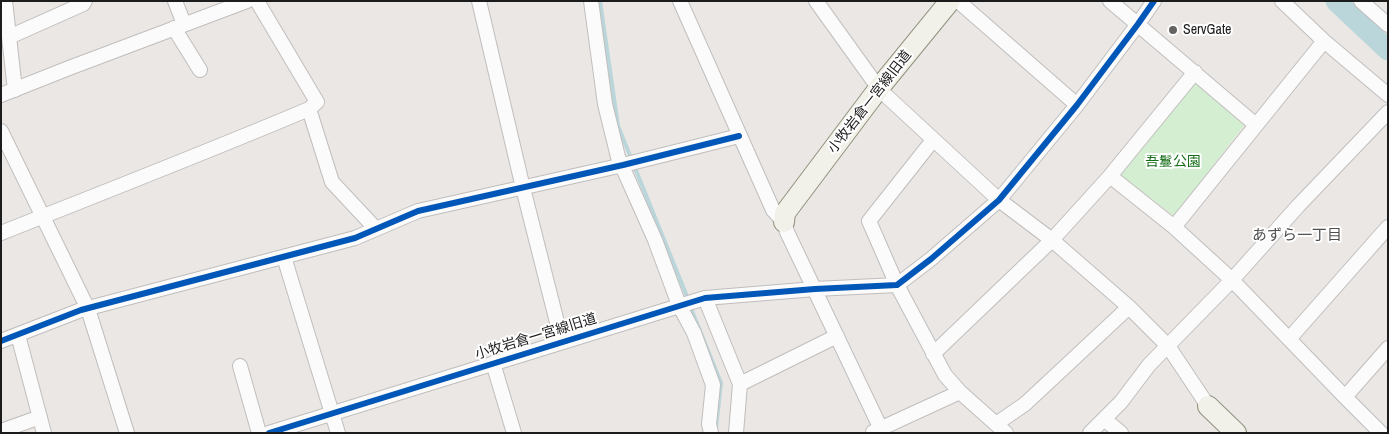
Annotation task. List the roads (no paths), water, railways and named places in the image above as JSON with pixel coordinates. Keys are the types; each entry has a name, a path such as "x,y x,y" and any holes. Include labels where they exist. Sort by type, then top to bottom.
{"street":[{"path":"5,1 15,90"},
{"path":"9,37 83,4 85,1"},
{"path":"175,1 179,26 200,70"},
{"path":"1,95 247,1"},
{"path":"1,233 309,110 317,102 257,1"},
{"path":"479,1 562,342"},
{"path":"591,1 605,104 618,156 630,164 655,240 694,333 713,385 709,424 711,433"},
{"path":"680,1 773,210 784,222 837,336 876,431 960,392"},
{"path":"816,1 879,88 999,200 1052,240 1129,307 1168,346 1208,406 1236,433"},
{"name":"小牧岩倉一宮線旧道","path":"784,222 786,213 879,88 950,1"},
{"path":"958,1 1077,105"},
{"path":"1110,1 1256,125"},
{"path":"897,285 931,259 999,200 1077,105 1154,1"},
{"path":"1282,1 1324,41 1388,95"},
{"path":"1361,1 1388,25"},
{"path":"1174,227 1324,41"},
{"path":"934,354 1052,240 1110,176 1195,72"},
{"path":"309,110 332,182 376,229"},
{"path":"1090,433 1121,402 1168,346 1388,112"},
{"path":"1,131 88,309 128,433"},
{"path":"1,341 88,309 355,238 418,211 630,164 739,136"},
{"path":"933,140 869,221 897,285 945,376 960,392 1001,428 1129,307"},
{"path":"1110,176 1174,227 1232,280 1382,433"},
{"path":"1289,339 1388,227"},
{"path":"284,257 338,433"},
{"name":"小牧岩倉一宮線旧道","path":"269,433 290,430 332,412 701,299 815,289 897,285"},
{"path":"701,299 740,384 736,433"},
{"path":"18,335 44,433"},
{"path":"740,384 837,336"},
{"path":"1345,397 1388,348"},
{"path":"493,363 514,433"},
{"path":"240,366 259,433"},
{"path":"1,431 40,417"},
{"path":"1104,419 1121,433"}],"waterway":[{"path":"600,1 618,126 688,299"},
{"path":"1336,1 1388,50"},
{"path":"690,306 721,383 716,428"}],"place":[{"name":"ServGate","path":"1173,30"}],"district":[{"name":"あずら一丁目","path":"1297,236"}],"park label":[{"name":"吾鬘公園","path":"1173,162"}]}
